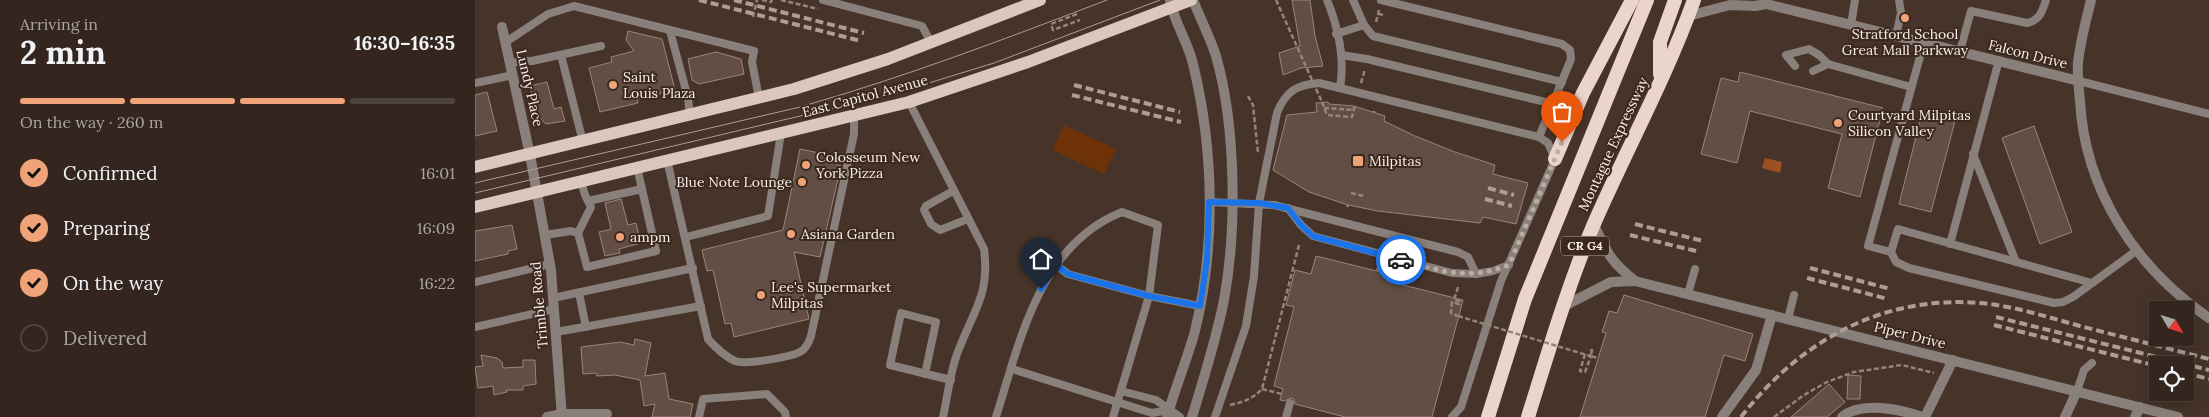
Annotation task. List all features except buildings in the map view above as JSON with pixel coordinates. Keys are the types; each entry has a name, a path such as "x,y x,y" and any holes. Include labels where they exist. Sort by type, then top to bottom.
{"highway":[{"path":"1555,159 1583,93 1632,0"},
{"name":"Montague Expressway","path":"1488,417 1525,299 1647,0"},
{"path":"1660,82 1660,42 1675,0"},
{"name":"Montague Expressway","path":"1528,417 1564,306 1594,225 1660,82 1694,0"}],"main road":[{"name":"East Capitol Avenue","path":"475,167 759,98 879,62 1040,0"},
{"name":"East Capitol Avenue","path":"475,206 909,102 1028,62 1171,4 1192,0"}],"street":[{"path":"1192,0 1216,56 1225,101 1230,144 1231,201 1230,255 1224,300 1214,344 1192,417"},
{"path":"2091,0 2079,56 2079,81 2081,123 2092,168 2110,210 2136,251 2164,283 2209,318"},
{"name":"Falcon Drive","path":"1688,16 1730,5 1755,6 1764,2 2079,81"},
{"path":"1168,414 1187,357 1200,306 1207,260 1209,202 1207,143 1193,63 1171,4"},
{"name":"Lundy Place","path":"502,27 538,191"},
{"name":"Trimble Road","path":"538,191 550,264 563,415"},
{"name":"Piper Drive","path":"1594,225 1606,251 1616,266 1635,281"},
{"name":"Piper Drive","path":"1564,306 1611,282 1635,281 2077,391 2137,412 2178,417"},
{"path":"1722,417 1756,370 1772,315"},
{"path":"1842,417 1850,411 1883,408 1901,409 1923,417 1953,360"},
{"path":"2065,417 2077,391"},
{"path":"547,417 607,414"}],"lane":[{"path":"823,0 923,26 931,42"},
{"path":"1327,0 1341,55 1343,73 1340,88"},
{"path":"1353,0 1364,25 1373,36 1562,82"},
{"path":"1381,0 1562,44 1570,50 1571,58 1539,137"},
{"path":"1851,25 1855,0"},
{"path":"1896,36 1901,13 1899,0"},
{"path":"1960,51 1971,11 2027,24 2035,21 2041,14 2046,0"},
{"path":"506,42 548,14 574,6 754,51 752,62 759,98"},
{"path":"1336,34 1364,25"},
{"path":"670,31 688,98 690,116"},
{"path":"1891,252 1869,246 1923,42"},
{"path":"511,63 524,60 531,62 601,46"},
{"path":"1795,66 1786,54 1809,49 1828,64 1911,87"},
{"path":"561,55 583,142"},
{"path":"1341,55 1367,59 1553,104"},
{"path":"1950,244 1999,60"},
{"path":"1813,71 1828,64"},
{"path":"475,83 513,75"},
{"path":"2079,81 2209,114"},
{"path":"1215,417 1246,326 1254,276 1263,174 1277,113 1281,102 1302,84 1319,83 1539,137 1548,143 1555,159 1493,304 1461,407 1452,417"},
{"path":"909,102 984,249 986,265 983,293 958,350 943,417"},
{"path":"667,160 708,339 717,350 736,362 751,363 801,352 811,336 854,134 854,116"},
{"path":"686,238 768,216 781,134"},
{"path":"1973,154 2016,262"},
{"path":"581,180 591,207 578,233 583,246 587,267 656,251 637,168"},
{"path":"588,201 642,189"},
{"path":"953,191 926,206 925,210 931,224 940,230 968,219"},
{"path":"1209,202 1259,203 1288,208 1458,252 1468,257 1476,274"},
{"path":"1288,208 1301,225 1313,236 1452,273 1476,274 1493,271 1509,265"},
{"path":"996,417 1029,314 1041,289 1056,265 1079,238 1101,220 1122,212 1158,225 1149,296 1113,417"},
{"path":"2091,283 1898,229 1891,252 1896,262 1909,268 2054,303 2068,299 2091,283 2136,251"},
{"path":"545,236 571,231 578,233"},
{"path":"475,282 550,264"},
{"path":"1056,265 1068,274 1149,296 1200,306"},
{"path":"553,298 693,268"},
{"path":"1688,294 1695,269"},
{"path":"579,292 585,327"},
{"path":"1788,319 1793,295"},
{"path":"556,332 701,306"},
{"path":"475,327 554,309"},
{"path":"925,374 936,322 901,313 890,365 925,374 951,380"},
{"path":"2077,391 2084,370 2092,364"},
{"path":"1012,369 1152,413 1180,417"},
{"path":"1121,391 1156,400 1168,414"},
{"path":"699,417 703,399 767,394 785,412 786,417"},
{"path":"1286,417 1290,403"}],"path":[{"path":"753,17 757,0"},
{"path":"762,0 771,2 772,0"},
{"path":"1276,0 1327,115 1351,117 1355,105"},
{"path":"1376,22 1379,12 1383,15"},
{"path":"1077,14 1051,24 1053,30 1080,20"},
{"path":"1361,83 1365,77 1365,69"},
{"path":"1248,96 1253,105 1259,163 1263,174"},
{"path":"1324,108 1354,110"},
{"path":"1351,193 1364,196"},
{"path":"1229,405 1249,400 1262,389 1299,245"},
{"path":"1458,287 1454,300 1460,301 1459,304 1452,302 1451,313 1459,316 1585,354 1590,356 1592,349 1591,356 1585,372 1580,371 1585,354"},
{"path":"1591,356 1597,358"},
{"path":"1774,417 1804,395 1827,382 1854,372 1902,366 1945,376"},
{"path":"1262,389 1282,394"}],"shaded area":[{"path":"1064,125 1116,149 1104,174 1052,150"},
{"path":"1765,158 1782,162 1780,173 1762,168"}],"tram line":[{"path":"475,183 800,107 916,70 1107,0"},
{"path":"475,193 893,94 994,63 1160,0"}],"railway":[{"path":"699,0 861,41"},
{"path":"734,0 864,33"},
{"path":"1074,85 1180,112"},
{"path":"1072,95 1181,122"},
{"path":"1488,188 1514,195"},
{"path":"1485,199 1512,206"},
{"path":"1635,224 1703,241"},
{"path":"1630,235 1700,252"},
{"path":"1810,268 1891,289"},
{"path":"1807,278 1888,299"},
{"path":"1741,417 1764,390 1789,366 1817,345 1846,328 1877,316 1910,307 1944,302 1993,304 2018,309 2209,359"},
{"path":"1996,317 2209,370"},
{"path":"1994,325 2149,364"},
{"path":"2194,375 2209,379"}],"way so far":[{"path":"1401,260 1461,274 1493,271 1509,265 1562,142"}],"place":[{"name":"Stratford School Great Mall Parkway","path":"1905,18"},
{"name":"Saint Louis Plaza","path":"613,85"},
{"name":"Courtyard Milpitas Silicon Valley","path":"1838,123"},
{"name":"Milpitas","path":"1358,161"},
{"name":"Colosseum New York Pizza","path":"806,165"},
{"name":"Blue Note Lounge","path":"802,182"},
{"name":"Asiana Garden","path":"791,234"},
{"name":"ampm","path":"620,237"},
{"name":"Lee's Supermarket Milpitas","path":"761,295"}],"route":[{"path":"1041,289 1056,265 1068,274 1149,296 1200,306 1207,260 1209,202 1259,203 1288,208 1301,225 1313,236 1401,260"}]}
